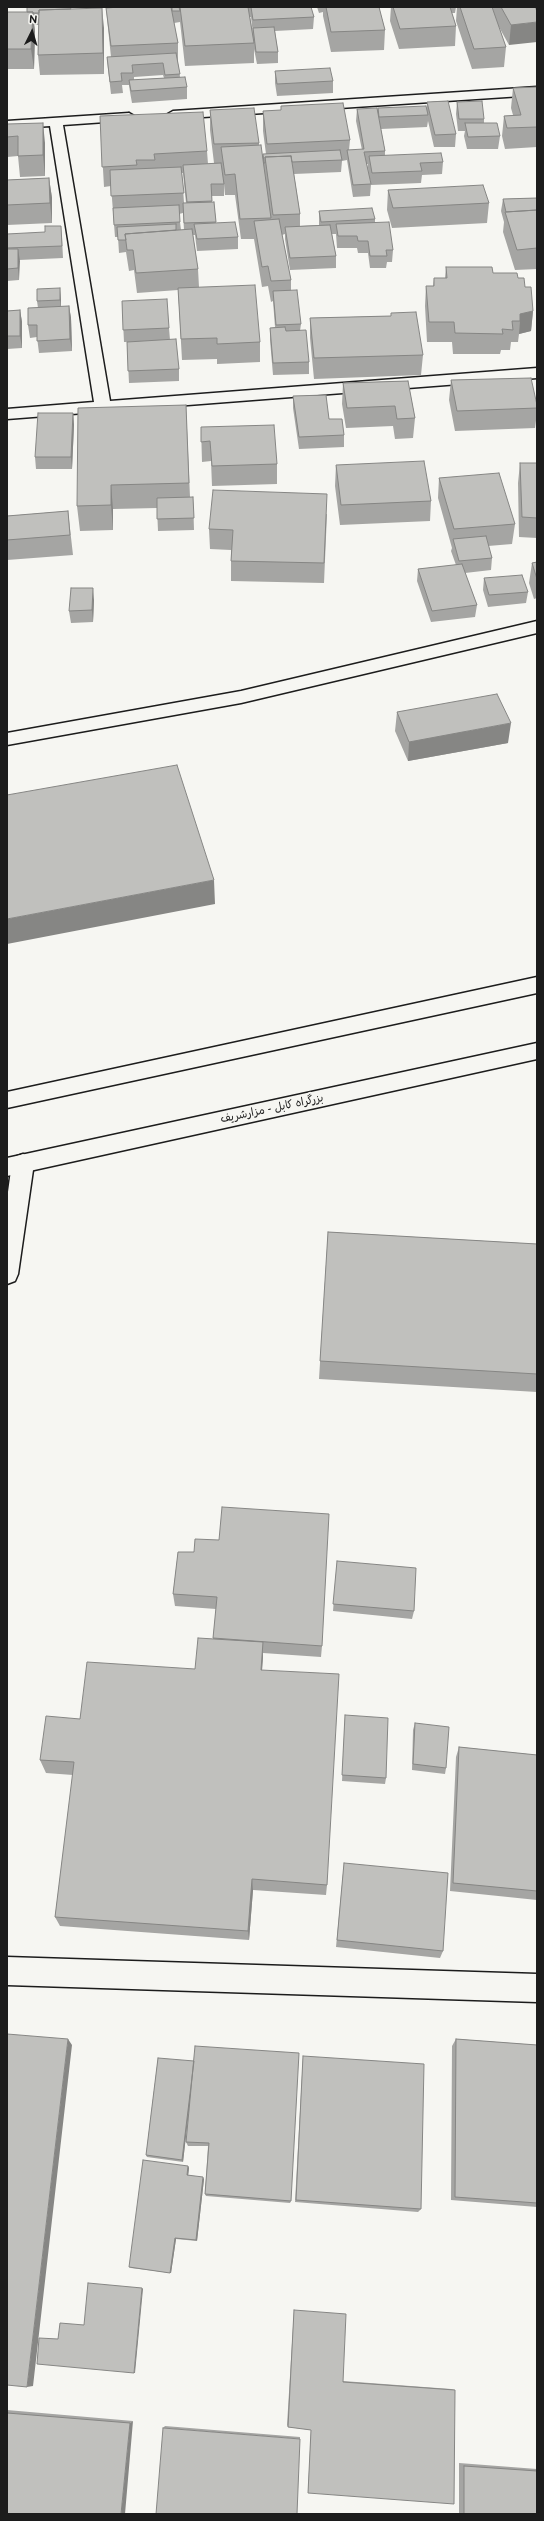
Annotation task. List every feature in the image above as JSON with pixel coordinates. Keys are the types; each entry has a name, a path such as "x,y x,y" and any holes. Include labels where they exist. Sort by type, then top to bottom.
{"main road":[{"path":"159,116 537,91"},
{"path":"7,125 143,117"},
{"path":"56,122 103,408"},
{"path":"7,414 103,408 537,373"},
{"path":"7,739 241,697 537,628"},
{"path":"7,1100 537,985"},
{"name":"بزرگراه کابل - مزارشریف","path":"15,1165 537,1051"},
{"path":"7,1274 15,1165"},
{"path":"7,1971 537,1988"}],"building":[{"path":"27,7 70,7 71,9 39,10 39,13 33,13 27,12"},
{"path":"171,7 178,43 111,46 106,8"},
{"path":"172,7 179,7 180,11 172,11"},
{"path":"180,7 248,7 254,43 185,46"},
{"path":"251,7 311,7 314,17 253,20"},
{"path":"326,7 379,7 385,30 331,32"},
{"path":"393,7 450,7 456,26 400,29"},
{"path":"460,7 492,7 506,47 474,49"},
{"path":"501,7 535,7 537,11 537,22 511,25"},
{"path":"102,8 103,53 38,55 39,10"},
{"path":"7,12 33,12 31,49 7,49"},
{"path":"274,27 278,52 256,52 253,28"},
{"path":"176,53 180,74 165,75 163,63 132,65 133,73 121,73 122,81 110,82 107,57"},
{"path":"330,68 333,81 277,84 275,71"},
{"path":"185,77 187,87 131,91 129,80"},
{"path":"537,87 537,127 507,128 504,116 521,115 513,88"},
{"path":"448,101 456,134 435,135 427,102"},
{"path":"482,101 484,119 459,119 457,102"},
{"path":"343,103 350,140 267,144 263,111 281,110 281,106"},
{"path":"426,106 428,115 379,117 378,108"},
{"path":"254,108 259,143 214,144 210,110"},
{"path":"377,108 385,151 364,152 371,184 353,185 347,150 364,149 357,109"},
{"path":"203,112 207,151 154,154 155,160 136,160 137,165 102,167 100,116"},
{"path":"43,123 43,155 18,156 18,136 7,137 7,124"},
{"path":"465,123 497,123 500,136 468,137"},
{"path":"261,145 271,218 240,219 235,174 225,175 221,147"},
{"path":"340,150 342,160 292,162 291,156 265,157 264,163 263,154"},
{"path":"441,153 443,162 420,163 422,171 372,173 369,156"},
{"path":"291,156 300,214 273,215 265,157"},
{"path":"221,163 224,184 211,184 212,201 187,202 183,165"},
{"path":"181,167 184,193 111,196 110,170"},
{"path":"49,178 50,203 7,205 7,180"},
{"path":"483,185 489,203 393,208 388,190"},
{"path":"537,198 537,210 506,212 503,199"},
{"path":"214,202 216,222 184,223 183,203"},
{"path":"179,205 180,222 114,225 113,208"},
{"path":"372,208 375,219 321,222 319,211"},
{"path":"537,210 537,248 517,250 505,212"},
{"path":"279,219 291,280 271,281 268,266 262,267 254,221"},
{"path":"235,222 238,237 197,239 194,224"},
{"path":"389,222 393,250 386,250 387,256 370,256 368,241 358,241 357,236 338,236 336,224"},
{"path":"176,224 176,230 125,234 126,240 118,240 117,227"},
{"path":"330,225 336,256 290,258 285,227"},
{"path":"45,226 61,226 62,246 7,248 7,234 45,232"},
{"path":"192,229 198,269 136,273 133,250 127,250 125,234"},
{"path":"7,249 18,249 18,268 7,269"},
{"path":"446,267 492,267 493,273 517,273 518,278 524,278 525,287 531,287 533,311 520,314 520,321 512,321 513,330 502,329 503,334 455,333 454,322 429,322 426,286 434,286 434,278 447,278"},
{"path":"255,285 260,342 217,344 217,338 181,339 178,288"},
{"path":"60,288 60,300 37,301 37,289"},
{"path":"297,290 301,324 276,325 273,291"},
{"path":"167,299 169,328 123,330 122,301"},
{"path":"69,306 70,339 37,341 37,325 28,325 28,308"},
{"path":"20,310 20,336 7,336 7,311"},
{"path":"416,312 423,355 314,358 310,318 391,316 391,313"},
{"path":"285,327 286,331 306,330 309,362 273,363 270,328"},
{"path":"176,339 179,369 128,371 127,342"},
{"path":"531,378 537,408 457,411 451,380"},
{"path":"408,381 415,418 397,419 395,406 347,408 343,383"},
{"path":"326,395 329,419 342,419 344,435 299,437 293,396"},
{"path":"186,405 189,483 111,485 111,505 77,506 78,408"},
{"path":"38,413 73,413 71,457 35,457"},
{"path":"274,425 277,464 212,466 210,441 201,442 201,427"},
{"path":"424,461 431,501 341,505 336,465"},
{"path":"520,463 537,463 537,518 522,517"},
{"path":"499,473 515,524 454,529 439,478"},
{"path":"213,490 327,494 324,563 231,561 233,530 209,529"},
{"path":"193,497 194,518 157,519 157,498"},
{"path":"68,511 70,535 7,540 7,516"},
{"path":"486,536 492,558 459,561 453,539"},
{"path":"537,562 537,579 532,563"},
{"path":"462,564 477,605 432,611 418,569"},
{"path":"522,575 528,592 489,595 484,578"},
{"path":"71,588 93,588 92,610 69,611"},
{"path":"497,694 511,723 409,742 397,712"},
{"path":"177,765 214,880 7,919 7,795"},
{"path":"328,1232 537,1244 537,1374 320,1361"},
{"path":"222,1507 329,1514 322,1646 213,1638 217,1597 173,1594 178,1552 194,1552 195,1539 219,1540"},
{"path":"337,1561 416,1568 414,1611 333,1604"},
{"path":"198,1638 263,1642 261,1670 339,1674 327,1885 252,1879 248,1931 55,1917 74,1762 40,1760 46,1716 80,1719 87,1662 195,1669"},
{"path":"345,1715 388,1718 386,1778 342,1775"},
{"path":"415,1723 449,1727 446,1768 413,1764"},
{"path":"459,1747 537,1755 537,1891 453,1883"},
{"path":"344,1863 448,1873 443,1951 337,1940"},
{"path":"7,2034 68,2039 27,2387 7,2385"},
{"path":"456,2039 537,2045 537,2203 455,2197"},
{"path":"195,2046 299,2053 291,2201 205,2194 209,2143 186,2142"},
{"path":"303,2056 424,2064 421,2209 296,2200"},
{"path":"158,2058 194,2061 182,2160 146,2155"},
{"path":"143,2160 188,2166 187,2175 203,2177 196,2240 175,2238 170,2273 129,2267"},
{"path":"88,2283 142,2288 134,2373 37,2364 39,2338 58,2339 60,2323 84,2325"},
{"path":"294,2310 346,2314 343,2382 455,2390 454,2504 308,2493 311,2430 288,2427"},
{"path":"7,2413 130,2423 121,2514 7,2514"},
{"path":"163,2428 300,2439 297,2514 156,2514"},
{"path":"464,2466 537,2471 537,2514 464,2514"}]}
